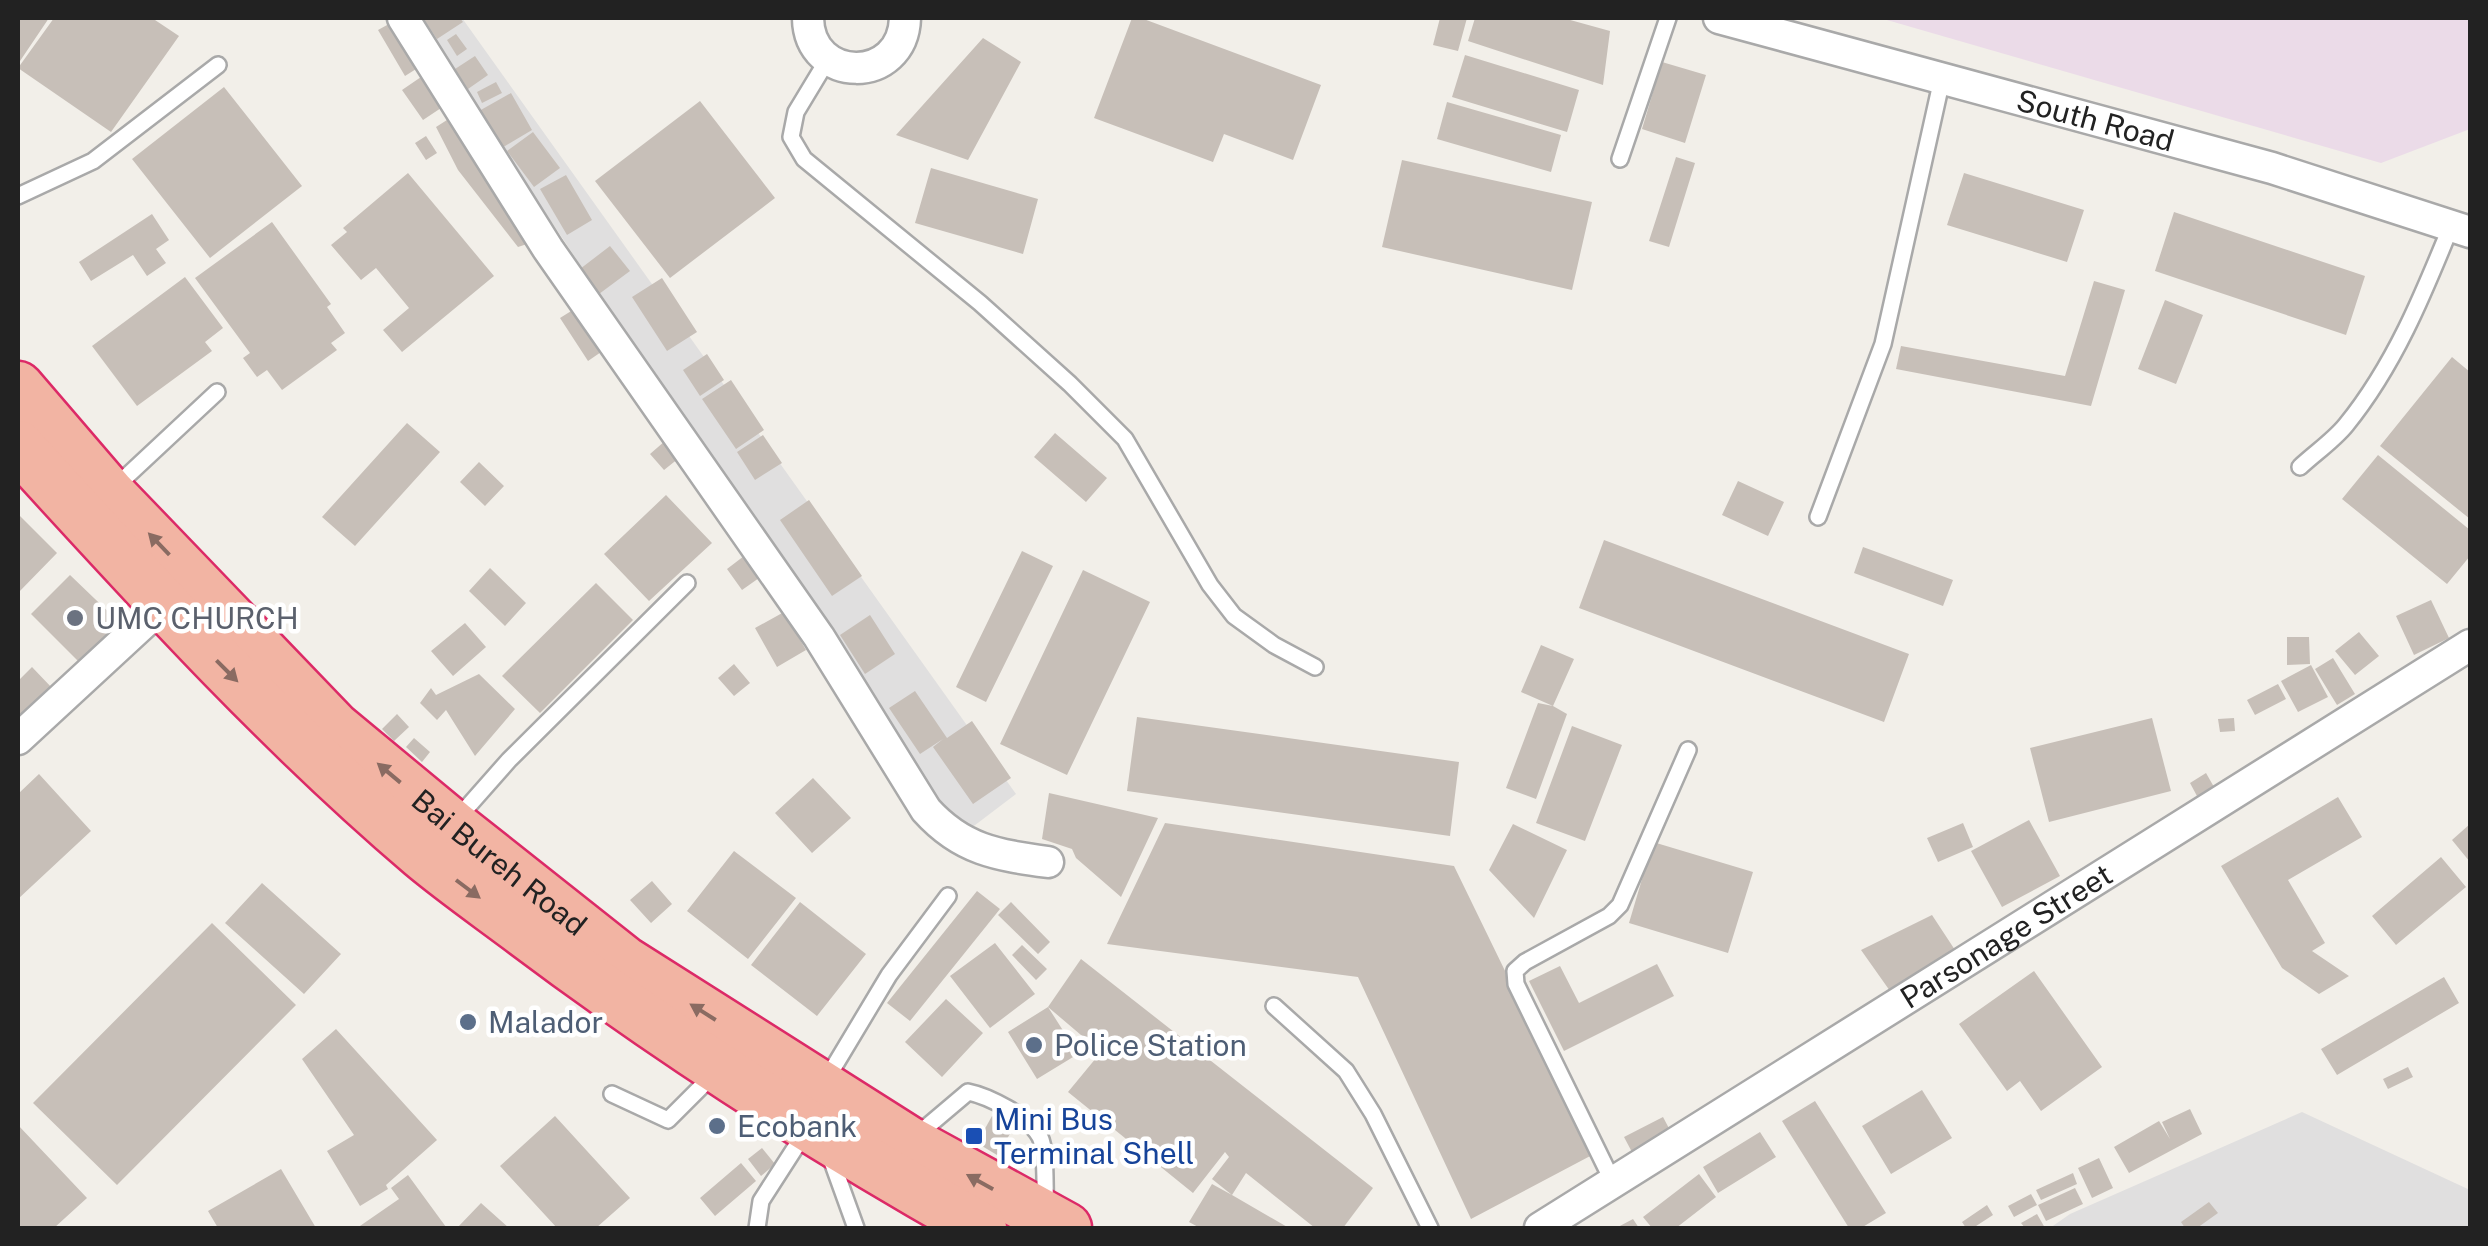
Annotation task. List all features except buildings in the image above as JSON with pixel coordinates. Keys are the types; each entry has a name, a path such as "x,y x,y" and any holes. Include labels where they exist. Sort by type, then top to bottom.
{"highway":[{"name":"Bai Bureh Road","path":"18,387 109,492 438,840 625,962 818,1115 909,1142 1056,1224"},
{"path":"18,446 162,606 298,744 438,840 585,978 719,1070 818,1115 981,1228"}],"street":[{"path":"404,18 548,249 819,637 926,810 945,831 974,847 1048,862"},
{"path":"808,18 815,46 828,60 858,69 888,58 899,46 905,18"},
{"name":"South Road","path":"1719,18 2272,168 2461,229"},
{"path":"18,739 162,606"},
{"name":"Parsonage Street","path":"1540,1228 2470,646"}],"lane":[{"path":"1620,159 1668,18"},
{"path":"828,60 796,112 790,137 804,159 993,314 1070,384 1125,439 1210,584 1234,616 1274,645 1315,667"},
{"path":"18,196 93,161 218,65"},
{"path":"1818,518 1883,344 1942,79"},
{"path":"2300,467 2345,426 2390,358 2461,229"},
{"path":"109,492 217,392"},
{"path":"438,840 509,760 687,583"},
{"path":"1613,1182 1516,984 1515,971 1609,916 1620,905 1688,750"},
{"path":"757,1228 762,1201 818,1115 889,975 948,896"},
{"path":"1274,1006 1346,1072 1373,1114 1430,1228"},
{"path":"612,1094 668,1120 719,1070"},
{"path":"909,1142 968,1092 989,1096 1034,1128 1042,1140 1056,1224"},
{"path":"818,1115 856,1228"}],"shaded area":[{"path":"415,18 462,18 1016,794 962,835"},
{"path":"1880,18 2470,18 2470,129 2381,163"},
{"path":"2302,1112 2470,1190 2470,1228 2050,1228 2070,1214"}],"place":[{"name":"UMC CHURCH","path":"75,618"},
{"name":"Malador","path":"468,1022"},
{"name":"Police Station","path":"1034,1045"},
{"name":"Ecobank","path":"717,1126"},
{"name":"Mini Bus Terminal Shell","path":"974,1136"}]}
